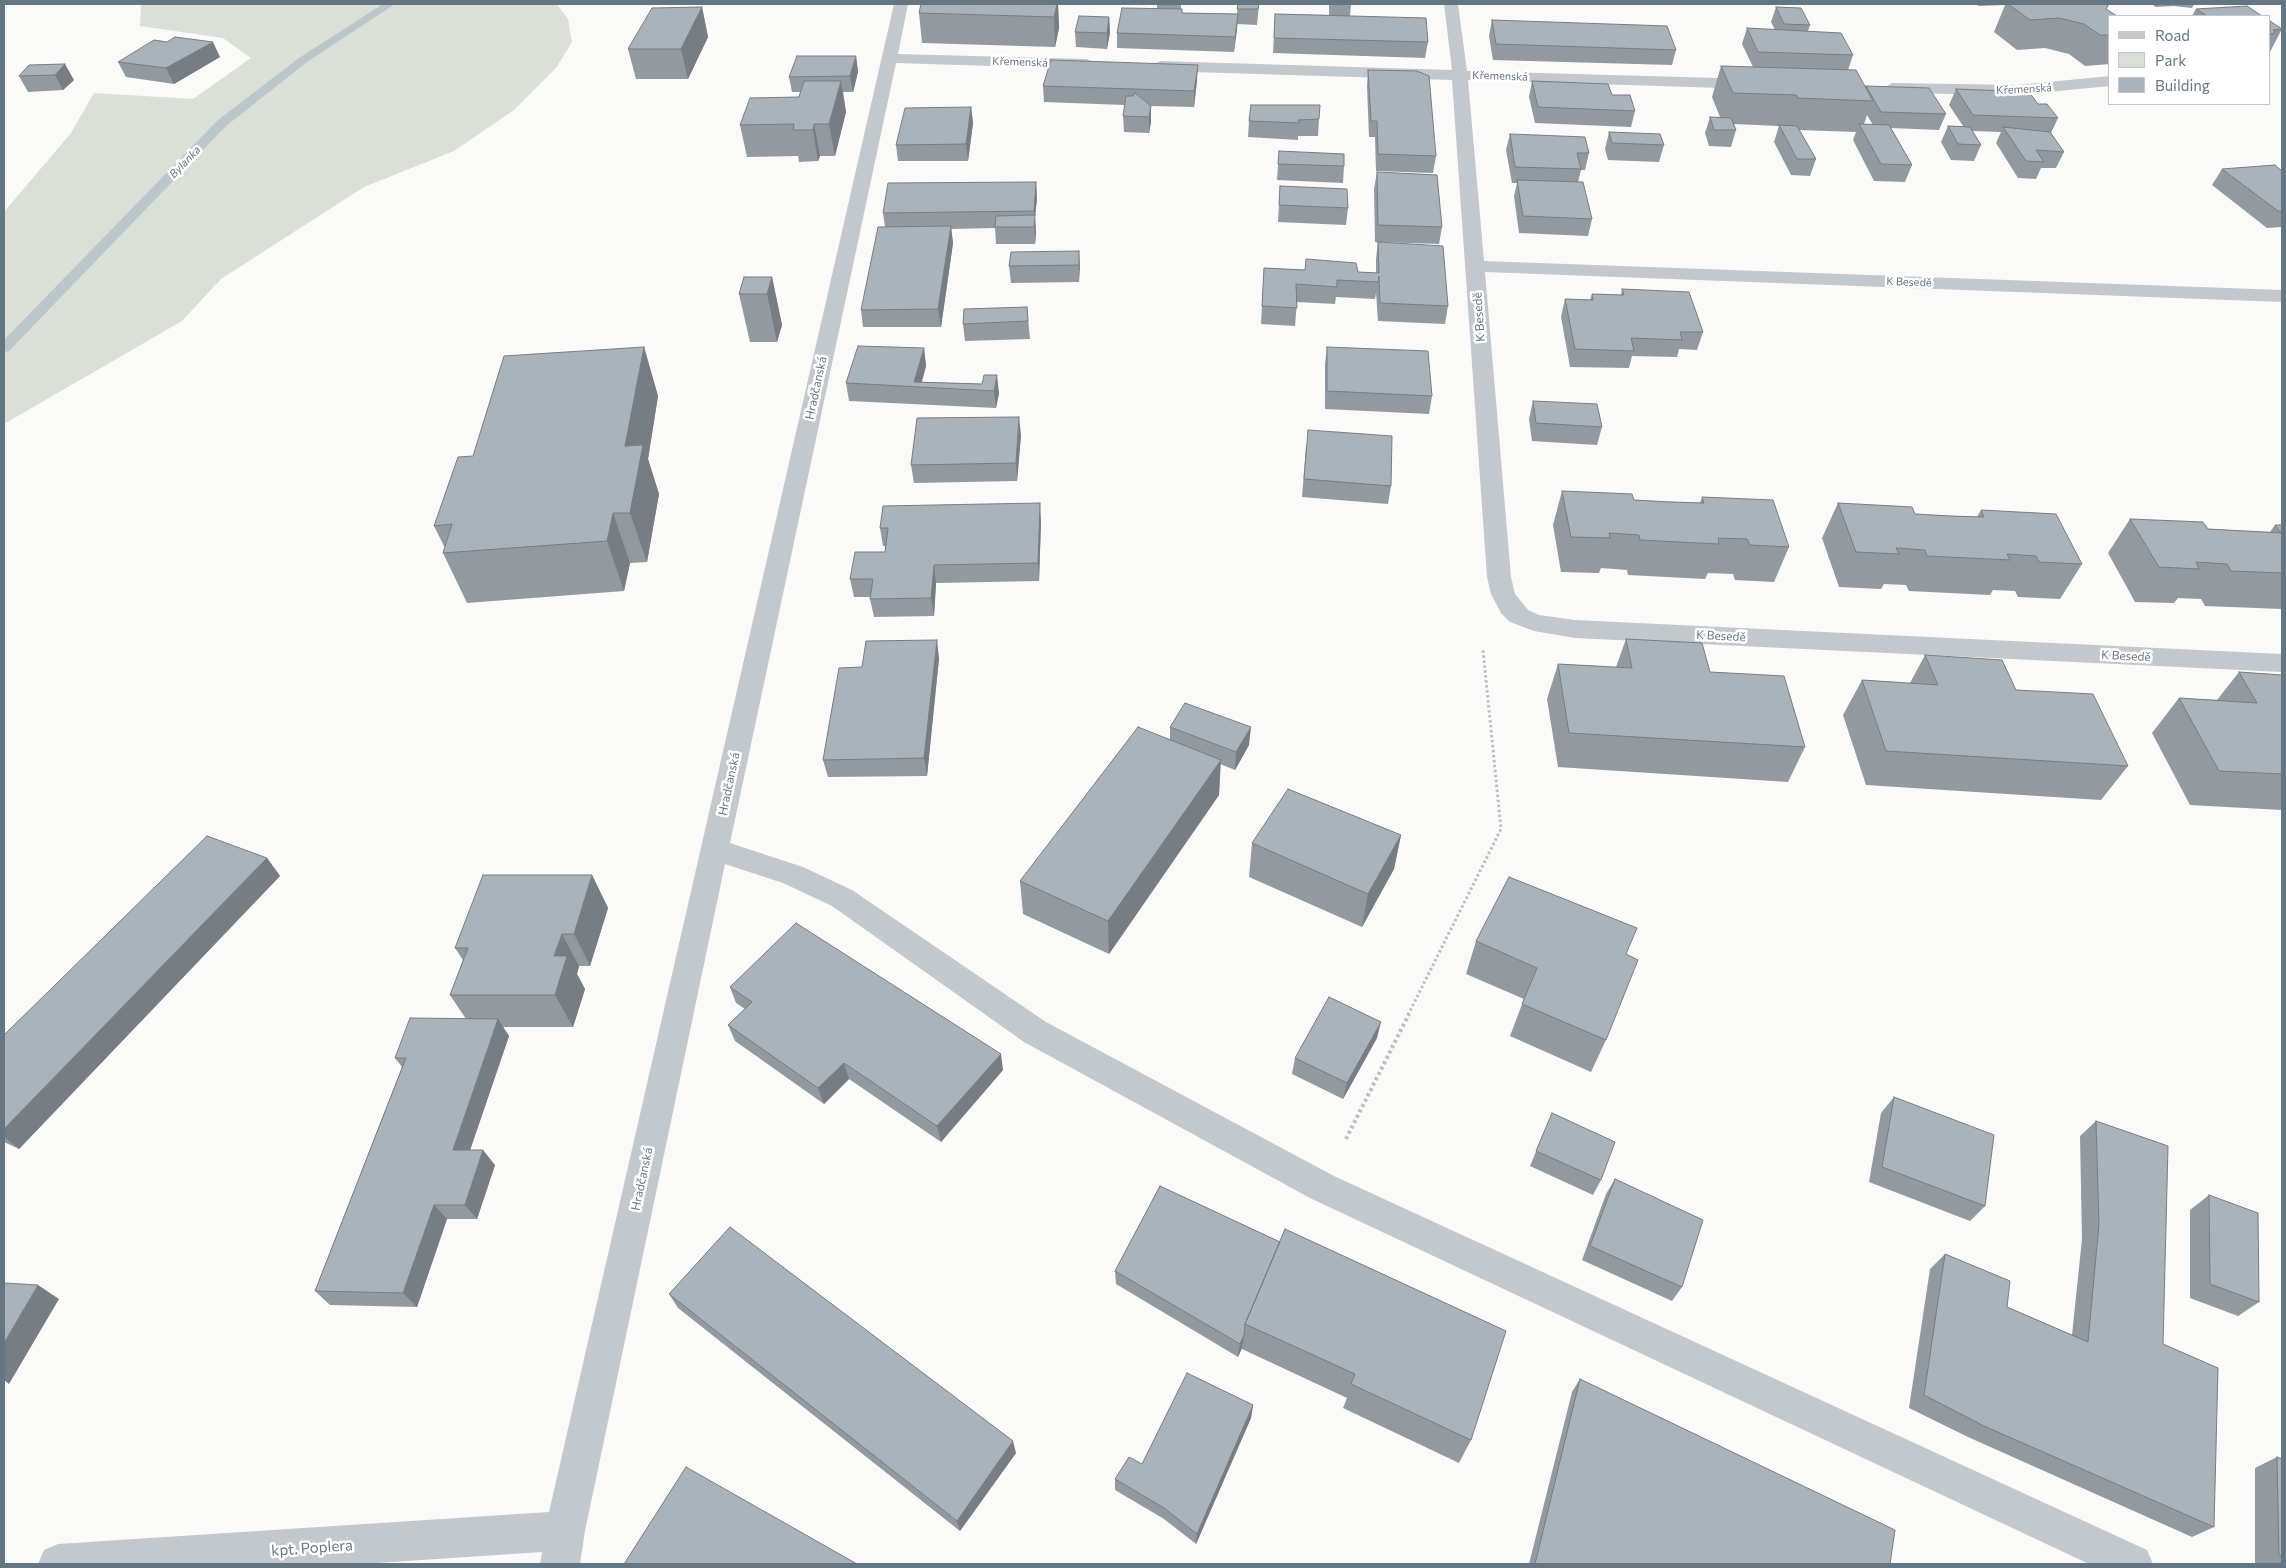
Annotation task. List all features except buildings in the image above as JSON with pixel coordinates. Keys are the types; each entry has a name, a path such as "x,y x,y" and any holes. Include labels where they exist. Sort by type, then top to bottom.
{"street":[{"name":"Hradčanská","path":"563,1548 714,849 901,4"},
{"name":"K Besedě","path":"1451,4 1460,75 1499,577 1503,594 1510,607 1519,616 1534,623 1575,629 2282,663"},
{"name":"Křemenská","path":"889,58 1106,64"},
{"name":"Křemenská","path":"1145,66 1766,84"},
{"name":"Křemenská","path":"1875,87 2017,90 2108,81"},
{"name":"K Besedě","path":"1475,266 2282,296"},
{"path":"714,849 793,875 842,898 1035,1032 1322,1187 2133,1564"},
{"name":"kpt. Poplera","path":"58,1564 563,1548"}],"path":[{"path":"1322,1187 1501,829 1483,647 1519,616"}],"green space":[{"path":"141,4 557,4 568,19 572,42 556,68 514,110 454,151 364,187 221,279 182,321 4,424 4,212 71,133 94,93 193,99 251,58 223,38 140,26"}],"waterway":[{"name":"Bylanka","path":"4,348 222,123 303,60 390,4"}]}
